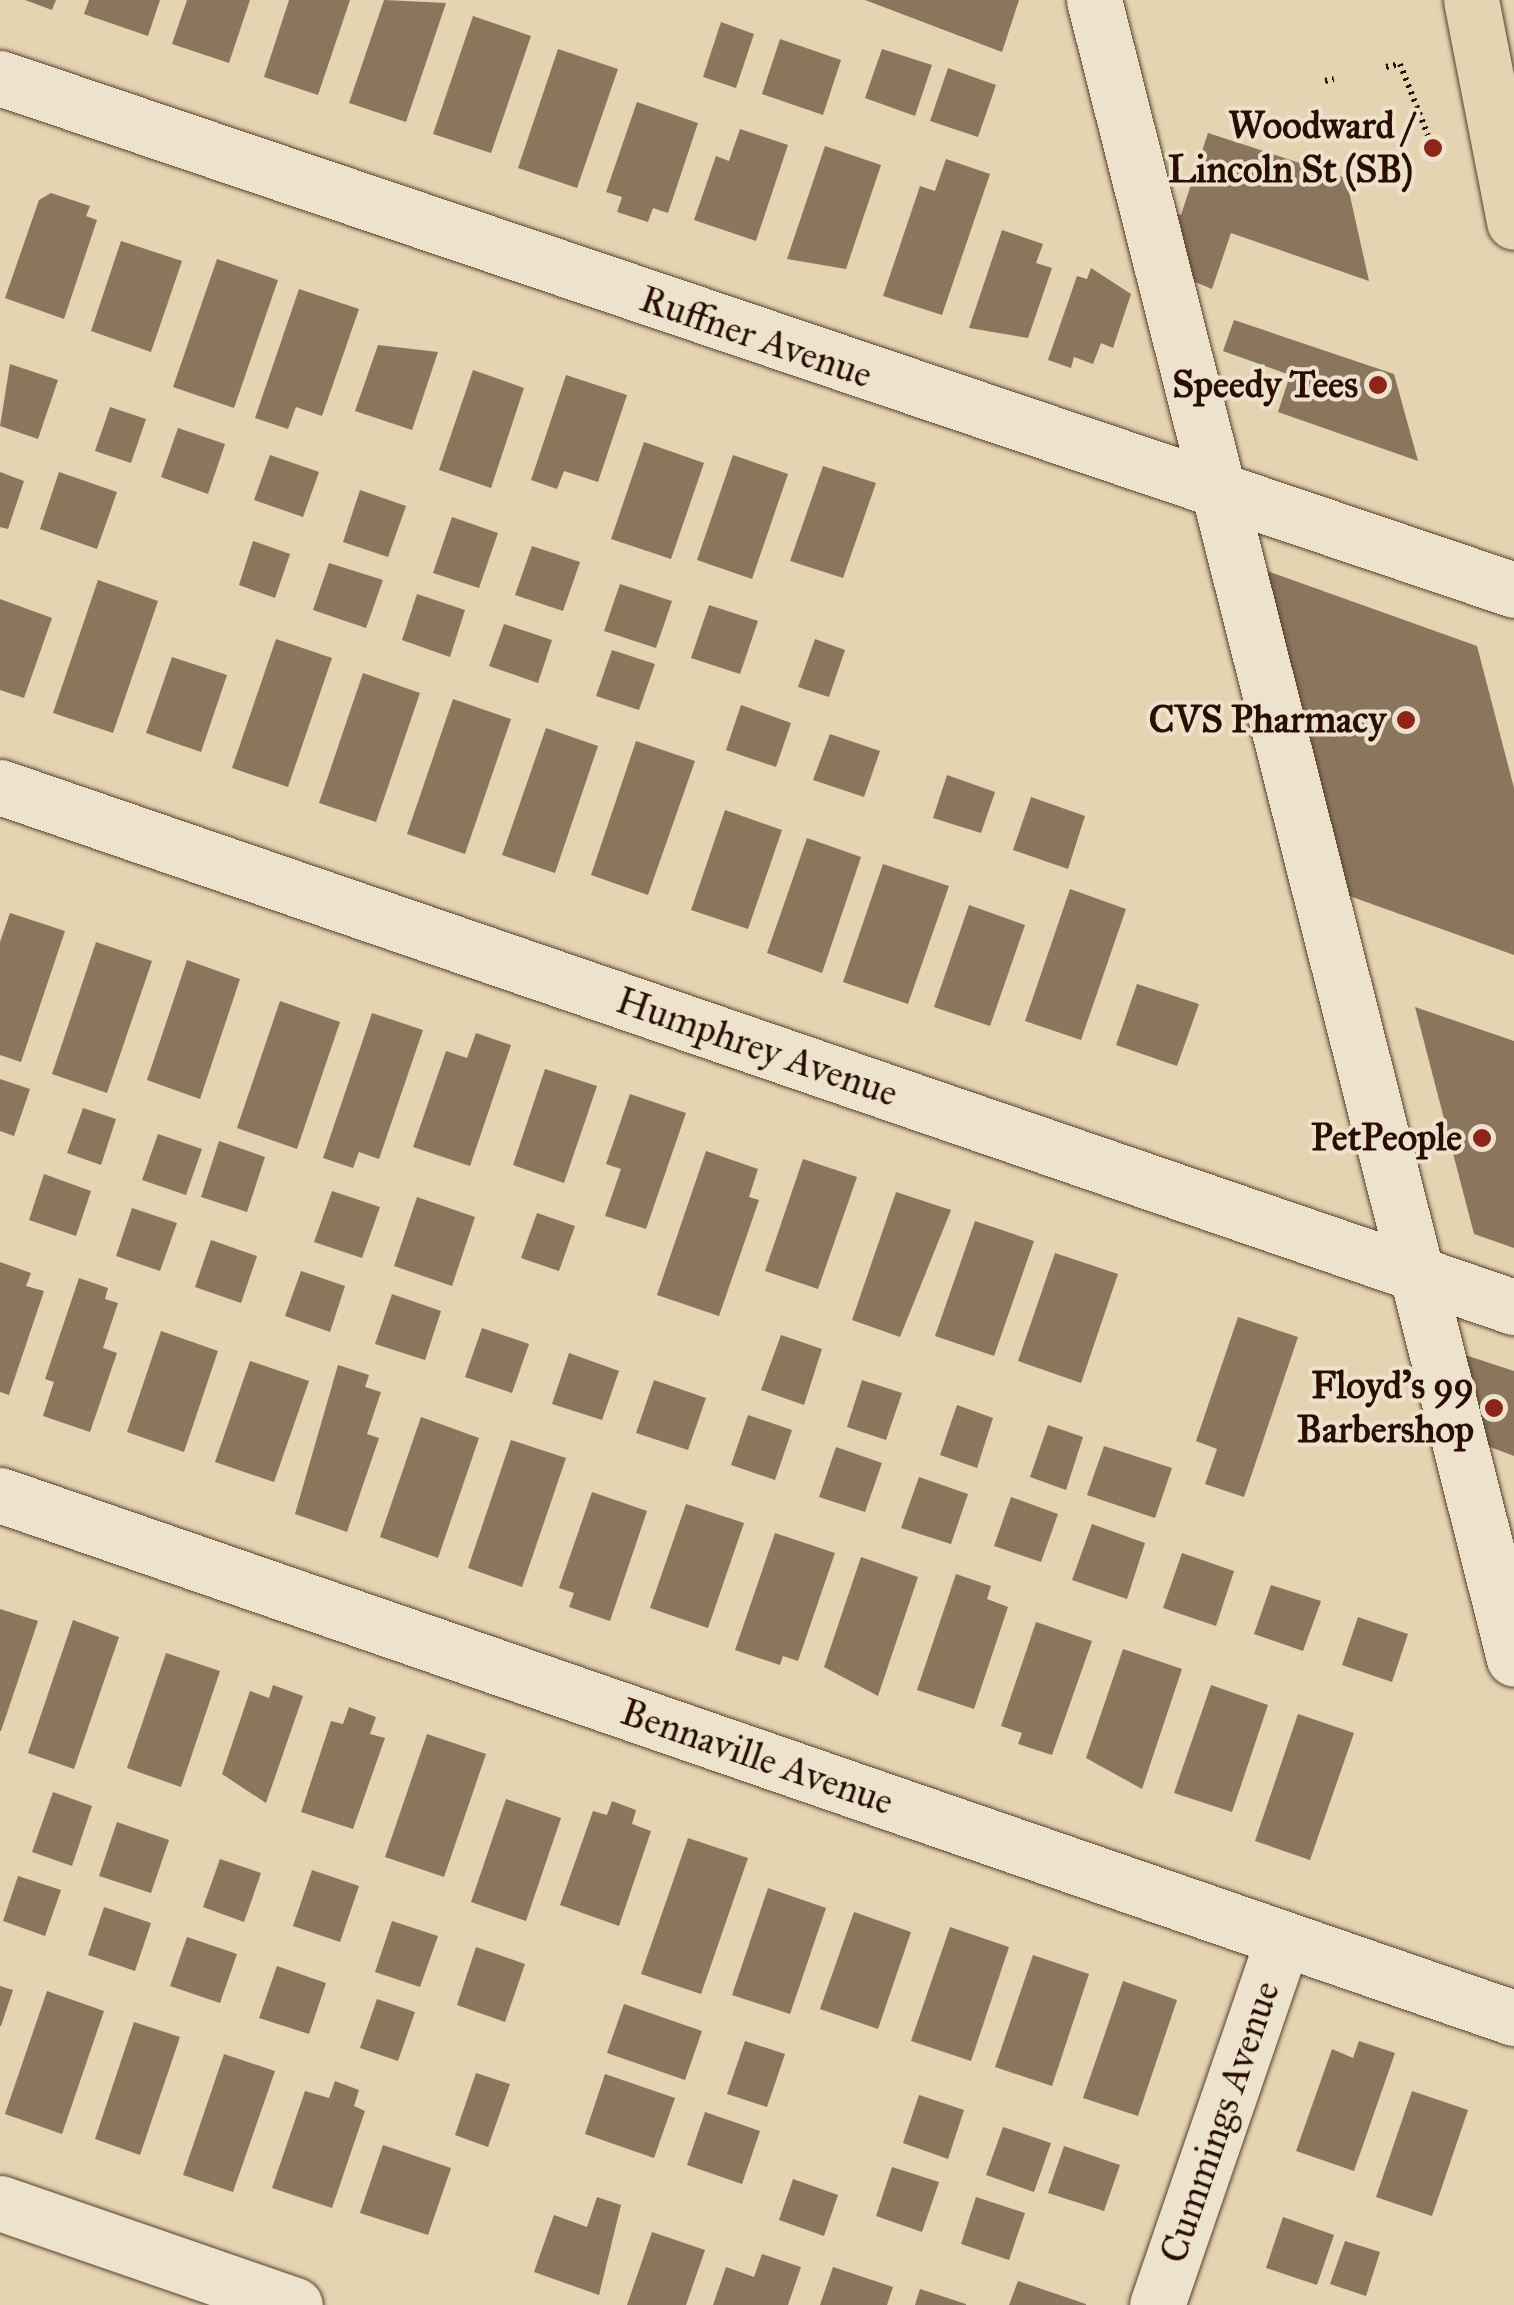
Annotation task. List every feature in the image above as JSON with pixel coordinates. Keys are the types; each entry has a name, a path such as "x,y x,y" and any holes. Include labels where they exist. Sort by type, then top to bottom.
{"main road":[{"path":"1472,0 1514,222"},
{"path":"1496,141 1500,90 1514,70"}],"street":[{"path":"1094,0 1514,1659"},
{"name":"Ruffner Avenue","path":"0,78 1216,494 1514,590"},
{"name":"Humphrey Avenue","path":"0,787 1514,1307"},
{"name":"Bennaville Avenue","path":"0,1495 1514,2018"},
{"name":"Cummings Avenue","path":"1157,2305 1283,1940"},
{"path":"0,2204 295,2305"}],"path":[{"path":"1386,67 1400,64 1431,143"}],"building":[{"path":"25,0 56,0 52,10"},
{"path":"89,0 160,0 148,36 84,14"},
{"path":"187,0 250,0 229,63 172,44"},
{"path":"289,0 350,0 318,95 264,77"},
{"path":"384,0 446,3 406,122 349,103"},
{"path":"865,0 1019,0 1002,52"},
{"path":"473,16 531,36 491,153 433,134"},
{"path":"721,22 754,34 736,88 703,77"},
{"path":"780,39 841,60 823,115 762,94"},
{"path":"558,49 618,69 577,188 518,168"},
{"path":"882,49 932,65 915,116 865,98"},
{"path":"948,68 996,85 978,137 930,121"},
{"path":"637,102 698,123 668,213 653,208 648,222 617,212 622,197 606,192"},
{"path":"740,129 788,145 756,241 694,220 716,156 729,161"},
{"path":"1208,133 1346,178 1369,281 1231,233 1212,289 1183,277 1166,212 1181,215"},
{"path":"825,146 881,165 846,269 787,259"},
{"path":"946,159 990,174 942,315 883,296 920,186 935,191"},
{"path":"51,193 90,206 86,216 97,220 64,319 5,298 39,200"},
{"path":"1002,230 1043,244 1036,263 1052,268 1028,338 969,328"},
{"path":"121,241 182,261 151,352 91,331"},
{"path":"217,259 278,280 234,408 173,387"},
{"path":"1091,268 1131,294 1113,348 1101,343 1093,364 1074,357 1071,368 1048,360 1077,276 1087,279"},
{"path":"299,289 359,309 322,416 296,407 288,429 255,418"},
{"path":"1234,320 1394,374 1418,461 1278,412 1290,375 1223,351"},
{"path":"378,345 438,352 412,430 355,411"},
{"path":"10,364 58,380 38,439 0,426"},
{"path":"473,370 524,388 491,488 439,470"},
{"path":"566,375 627,395 598,482 564,471 557,489 531,480"},
{"path":"110,407 146,419 131,463 95,451"},
{"path":"178,428 225,444 208,494 161,477"},
{"path":"644,442 704,463 671,559 611,539"},
{"path":"270,455 319,472 303,517 254,500"},
{"path":"733,455 788,474 752,579 697,560"},
{"path":"823,466 876,483 843,578 790,561"},
{"path":"0,472 24,481 8,529 0,527"},
{"path":"59,472 117,492 97,549 40,529"},
{"path":"360,490 406,506 388,557 343,542"},
{"path":"452,517 498,533 479,588 433,573"},
{"path":"253,541 290,554 275,598 239,585"},
{"path":"532,546 580,562 563,611 515,595"},
{"path":"329,563 383,580 366,628 313,610"},
{"name":"CVS Pharmacy","path":"1253,566 1477,646 1514,788 1514,955 1341,893"},
{"path":"98,580 158,601 113,733 53,713"},
{"path":"620,584 672,601 656,648 604,631"},
{"path":"417,594 465,610 450,657 402,640"},
{"path":"0,599 52,618 24,698 0,690"},
{"path":"709,605 758,621 740,674 691,658"},
{"path":"504,624 552,640 538,683 489,666"},
{"path":"276,639 332,658 288,787 232,768"},
{"path":"815,639 845,650 829,697 798,687"},
{"path":"612,650 655,664 639,710 596,696"},
{"path":"172,657 227,675 201,752 146,733"},
{"path":"363,673 420,693 376,822 319,803"},
{"path":"453,699 511,719 465,854 407,834"},
{"path":"741,705 791,723 776,767 726,750"},
{"path":"546,728 598,746 555,873 502,855"},
{"path":"830,734 880,751 864,797 813,780"},
{"path":"636,741 695,761 648,895 591,875"},
{"path":"947,775 995,792 981,833 933,818"},
{"path":"1031,797 1085,816 1068,869 1013,850"},
{"path":"725,810 782,830 748,929 691,910"},
{"path":"807,838 861,857 822,973 767,953"},
{"path":"883,864 949,886 908,1004 843,982"},
{"path":"1070,889 1126,909 1081,1040 1025,1021"},
{"path":"969,905 1025,925 990,1026 934,1007"},
{"path":"10,913 65,931 21,1062 0,1055 0,942"},
{"path":"96,942 152,961 107,1093 52,1074"},
{"path":"187,960 240,979 200,1099 147,1080"},
{"path":"1137,984 1199,1004 1177,1066 1116,1045"},
{"path":"280,1001 340,1022 297,1149 237,1128"},
{"name":"PetPeople","path":"1415,1007 1514,1041 1514,1248 1474,1234"},
{"path":"372,1013 423,1030 379,1159 359,1152 353,1168 323,1158"},
{"path":"476,1033 511,1045 470,1166 413,1147 446,1051 467,1058"},
{"path":"545,1069 597,1086 564,1183 513,1165"},
{"path":"0,1079 30,1089 14,1136 0,1131"},
{"path":"630,1094 686,1113 646,1229 605,1216 621,1169 606,1164"},
{"path":"83,1108 116,1119 101,1165 67,1153"},
{"path":"158,1134 202,1149 186,1195 142,1180"},
{"path":"219,1141 265,1157 247,1212 201,1197"},
{"path":"706,1151 758,1169 749,1197 759,1200 719,1316 657,1295"},
{"path":"803,1159 857,1177 818,1289 765,1271"},
{"path":"44,1174 91,1191 76,1236 29,1220"},
{"path":"332,1191 380,1207 362,1258 314,1242"},
{"path":"896,1192 951,1210 900,1337 852,1320"},
{"path":"417,1197 475,1217 452,1286 394,1266"},
{"path":"132,1208 177,1223 160,1271 116,1256"},
{"path":"537,1213 575,1226 559,1271 521,1258"},
{"path":"975,1221 1034,1241 994,1356 935,1336"},
{"path":"211,1240 257,1256 241,1303 195,1287"},
{"path":"1055,1253 1118,1274 1081,1383 1018,1361"},
{"path":"0,1262 31,1273 26,1286 44,1291 9,1395 0,1392"},
{"path":"301,1271 345,1286 330,1332 285,1316"},
{"path":"79,1278 108,1288 105,1299 118,1303 103,1348 117,1353 90,1432 43,1416 54,1382 45,1379"},
{"path":"392,1294 441,1311 425,1360 375,1344"},
{"path":"1238,1317 1298,1337 1244,1497 1205,1484 1217,1449 1196,1441"},
{"path":"482,1328 529,1344 512,1393 465,1377"},
{"path":"161,1331 218,1351 184,1452 127,1432"},
{"path":"781,1335 822,1349 804,1405 761,1390"},
{"name":"Floyd's 99 Barbershop","path":"1456,1352 1514,1371 1514,1456 1485,1445"},
{"path":"569,1353 619,1371 602,1420 552,1404"},
{"path":"250,1361 309,1381 274,1482 215,1462"},
{"path":"338,1365 369,1375 365,1387 381,1392 367,1434 379,1438 347,1532 295,1514"},
{"path":"654,1380 706,1398 688,1450 636,1433"},
{"path":"862,1380 902,1393 886,1440 847,1427"},
{"path":"957,1405 993,1418 977,1468 940,1455"},
{"path":"748,1415 792,1430 775,1480 731,1465"},
{"path":"421,1417 479,1438 438,1558 380,1537"},
{"path":"1048,1425 1083,1437 1066,1490 1030,1477"},
{"path":"511,1440 566,1458 522,1587 468,1568"},
{"path":"1104,1446 1172,1468 1155,1518 1087,1495"},
{"path":"836,1447 882,1463 865,1512 819,1497"},
{"path":"919,1477 968,1494 951,1544 901,1528"},
{"path":"592,1492 647,1511 610,1621 569,1607 574,1593 559,1588"},
{"path":"1011,1497 1058,1514 1041,1562 994,1546"},
{"path":"686,1504 744,1523 708,1628 650,1608"},
{"path":"1092,1524 1145,1543 1127,1599 1072,1580"},
{"path":"775,1533 835,1553 798,1661 783,1656 780,1665 735,1650"},
{"path":"1182,1553 1234,1571 1216,1626 1163,1608"},
{"path":"861,1557 918,1577 878,1696 824,1667"},
{"path":"956,1574 991,1586 987,1599 1008,1607 974,1709 917,1690"},
{"path":"1271,1585 1321,1601 1303,1651 1254,1634"},
{"path":"0,1609 38,1621 1,1731 0,1731"},
{"path":"1358,1617 1408,1634 1392,1682 1342,1665"},
{"path":"73,1620 119,1637 74,1769 28,1753"},
{"path":"1036,1622 1092,1641 1052,1755 1018,1744 1022,1733 1001,1726"},
{"path":"1123,1649 1182,1669 1142,1789 1086,1758"},
{"path":"166,1653 220,1671 181,1787 127,1768"},
{"path":"273,1685 303,1696 266,1803 222,1774 250,1691 269,1698"},
{"path":"1211,1685 1268,1705 1232,1812 1174,1793"},
{"path":"349,1707 376,1717 370,1734 385,1738 353,1829 301,1812 331,1721 343,1724"},
{"path":"1298,1714 1354,1733 1310,1860 1255,1841"},
{"path":"427,1734 486,1754 444,1877 385,1857"},
{"path":"53,1792 92,1806 72,1866 32,1852"},
{"path":"506,1799 561,1818 526,1921 471,1902"},
{"path":"612,1801 636,1810 632,1824 651,1831 619,1926 560,1905 593,1811 607,1815"},
{"path":"117,1822 169,1840 151,1893 99,1876"},
{"path":"688,1838 748,1858 701,1994 641,1974"},
{"path":"220,1859 261,1873 244,1922 203,1907"},
{"path":"312,1870 359,1886 340,1942 293,1926"},
{"path":"18,1876 61,1890 45,1936 3,1921"},
{"path":"768,1888 826,1908 790,2014 732,1995"},
{"path":"104,1907 151,1923 135,1971 88,1955"},
{"path":"854,1912 911,1932 878,2029 820,2009"},
{"path":"392,1921 438,1936 420,1987 375,1972"},
{"path":"950,1927 1009,1947 971,2061 911,2041"},
{"path":"187,1937 237,1954 220,2003 170,1986"},
{"path":"476,1947 525,1964 505,2022 457,2005"},
{"path":"1033,1955 1089,1974 1052,2086 995,2067"},
{"path":"277,1966 326,1983 309,2034 259,2018"},
{"path":"1123,1981 1177,2000 1138,2116 1083,2098"},
{"path":"0,1986 13,1990 1,2026 0,2026"},
{"path":"47,1991 104,2011 62,2134 5,2114"},
{"path":"377,1999 415,2012 398,2061 360,2048"},
{"path":"624,2004 702,2031 685,2080 607,2053"},
{"path":"134,2022 180,2037 140,2155 95,2139"},
{"path":"745,2041 785,2054 767,2107 727,2094"},
{"path":"1359,2041 1395,2053 1354,2171 1296,2151 1332,2049 1353,2058"},
{"path":"224,2054 275,2071 233,2192 183,2175"},
{"path":"476,2073 510,2084 488,2147 455,2135"},
{"path":"605,2074 675,2098 654,2158 585,2134"},
{"path":"335,2081 359,2090 354,2106 365,2111 332,2208 272,2188 305,2091 329,2098"},
{"path":"1412,2091 1468,2110 1432,2216 1376,2197"},
{"path":"919,2095 964,2110 948,2159 903,2143"},
{"path":"705,2112 760,2131 742,2184 687,2165"},
{"path":"1003,2127 1051,2143 1034,2192 986,2175"},
{"path":"383,2145 451,2168 428,2235 360,2213"},
{"path":"1064,2146 1120,2165 1104,2211 1048,2193"},
{"path":"892,2167 939,2182 922,2232 876,2216"},
{"path":"793,2179 838,2195 824,2236 779,2220"},
{"path":"597,2197 621,2205 599,2295 534,2272 554,2215 587,2227"},
{"path":"976,2197 1025,2213 1009,2260 961,2244"},
{"path":"1283,2217 1334,2235 1317,2285 1266,2268"},
{"path":"652,2232 705,2250 686,2305 627,2305"},
{"path":"1345,2241 1380,2252 1366,2296 1330,2284"},
{"path":"762,2254 801,2267 788,2305 713,2305 726,2267 754,2277"},
{"path":"833,2267 893,2287 887,2305 820,2305"},
{"path":"1018,2281 1086,2304 1086,2305 1009,2305"},
{"path":"920,2289 966,2304 966,2305 915,2305"}],"place":[{"name":"Woodward / Lincoln St (SB)","path":"1433,148"},
{"name":"Speedy Tees","path":"1378,385"},
{"name":"CVS Pharmacy","path":"1406,720"},
{"name":"PetPeople","path":"1482,1138"},
{"name":"Floyd's 99 Barbershop","path":"1494,1408"}]}
